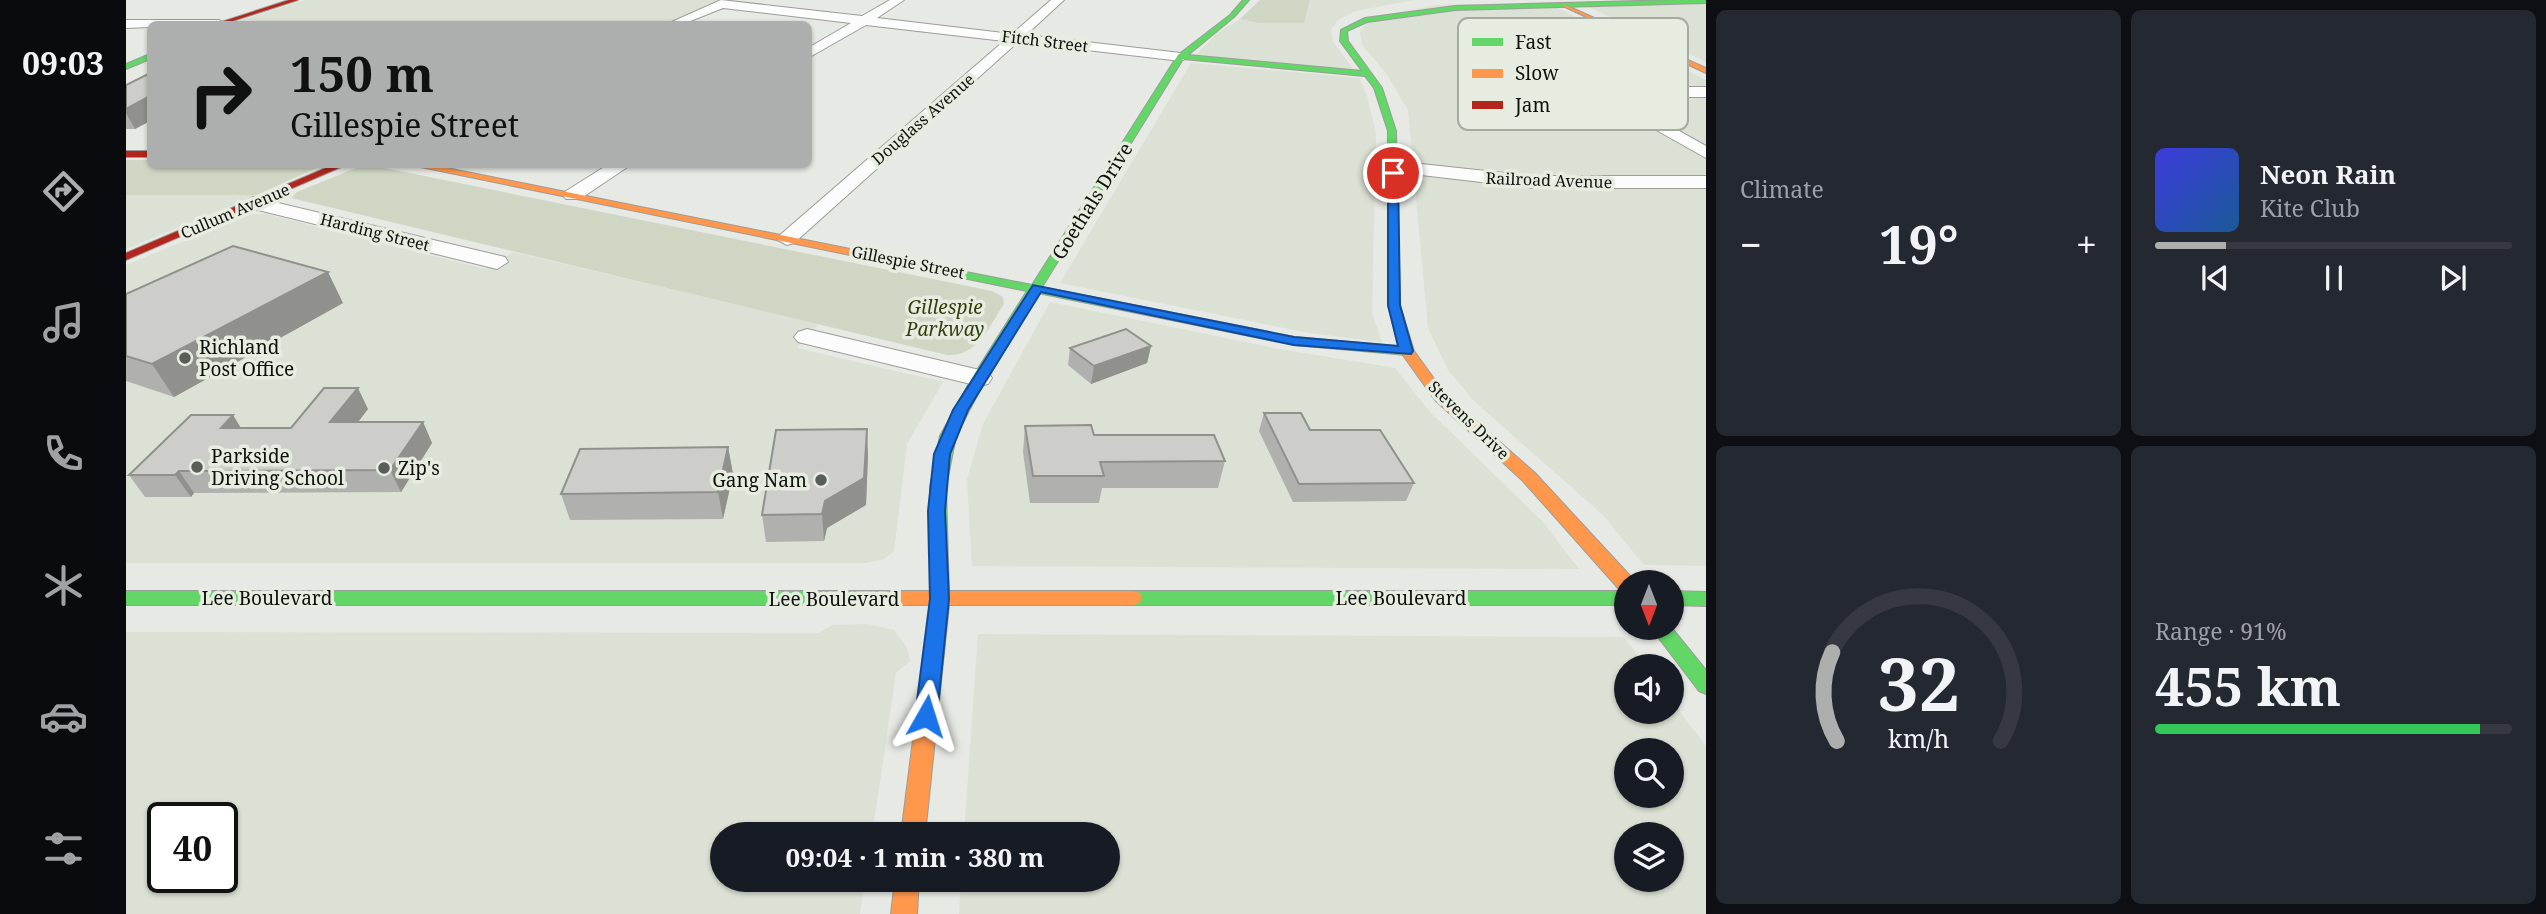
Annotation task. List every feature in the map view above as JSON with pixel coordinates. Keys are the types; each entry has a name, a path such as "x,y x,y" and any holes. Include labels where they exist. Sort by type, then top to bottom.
{"street":[{"path":"228,21 295,0"},
{"path":"812,52 898,0"},
{"name":"Douglass Avenue","path":"787,239 1058,0"},
{"name":"Goethals Drive","path":"914,822 940,599 937,511 941,461 948,436 979,378 1181,57 1199,37 1236,14 1246,0"},
{"path":"1554,0 1706,1"},
{"path":"1554,0 1593,18"},
{"name":"Stevens Drive","path":"1554,0 1437,1 1397,6 1364,15 1348,25 1344,36 1370,74 1389,118 1393,167 1394,305 1406,351 1440,397 1530,477 1614,571"},
{"path":"680,21 726,2"},
{"name":"Fitch Street","path":"726,2 1181,57 1370,74"},
{"path":"126,24 147,24"},
{"path":"126,67 147,57"},
{"path":"1688,63 1706,71"},
{"path":"1688,92 1706,92"},
{"path":"1666,130 1706,153"},
{"path":"126,154 147,154"},
{"name":"Railroad Avenue","path":"1393,167 1532,182 1706,182"},
{"name":"Cullum Avenue","path":"126,257 335,168"},
{"name":"Gillespie Street","path":"431,168 1294,341 1406,351"},
{"path":"573,195 617,168"},
{"name":"Harding Street","path":"253,203 497,262"},
{"path":"807,337 979,378"},
{"name":"Lee Boulevard","path":"126,598 1614,598"},
{"path":"1684,598 1706,599"},
{"path":"1670,640 1706,685"},
{"path":"904,914 907,892"}],"shaded area":[{"path":"305,0 724,0 673,21 238,21"},
{"path":"1310,0 1414,0 1356,11 1338,20 1331,30 1333,42 1354,70 1196,55 1216,34 1240,19 1258,23 1304,18"},
{"path":"1549,4 1578,18 1458,18 1458,130 1688,130 1688,71 1706,80 1706,566 1644,565 1603,515 1474,401 1448,370 1428,328 1408,110 1386,73 1362,45 1360,32 1367,22 1383,15 1438,5"},
{"path":"1706,4 1706,62 1688,54 1688,18 1612,18 1587,6"},
{"path":"1191,63 1359,78 1367,96 1376,133 1372,313 1382,342 1309,333 1060,283"},
{"path":"126,195 257,195 126,249"},
{"path":"249,214 266,214 485,269 513,252 819,324 797,348 943,382 907,444 894,551 884,559 867,563 126,563 126,265"},
{"path":"1050,302 1274,348 1395,368 1430,412 1542,521 1579,569 972,566 967,480 983,424"},
{"path":"868,624 894,630 907,648 910,661 896,673 874,822 710,822 710,892 863,892 860,914 126,914 126,632 818,633 833,625"},
{"path":"978,634 1614,637 1614,640 1626,640 1636,654 1614,654 1614,724 1684,724 1684,717 1706,746 1706,914 959,914 960,892 1120,892 1120,822 965,822"}],"green space":[{"path":"1260,0 1310,0 1304,23 1258,23 1240,19"},
{"path":"126,160 147,160 147,168 316,168 257,195 126,195"},
{"name":"Gillespie Parkway","path":"356,168 385,168 992,291 1003,297 1004,304 975,346 958,354 947,355 291,198 297,192"}],"building":[{"path":"147,74 147,98 126,109 126,85"},
{"path":"233,246 328,272 152,364 126,356 126,294"},
{"path":"1126,329 1151,346 1094,366 1070,348"},
{"path":"324,388 358,388 330,422 423,422 390,470 179,471 175,475 129,475 191,415 233,415 221,428 291,428"},
{"path":"1264,413 1301,413 1310,430 1380,430 1414,483 1299,484"},
{"path":"1091,425 1094,435 1214,435 1225,461 1100,462 1104,476 1033,476 1025,426"},
{"path":"867,429 864,478 825,501 822,514 762,515 776,430"},
{"path":"728,447 718,492 561,494 580,449"}],"traffic: fast":[{"path":"939,562 938,487 948,436 979,378 1181,57 1232,16 1246,0"},
{"path":"1394,306 1392,131 1378,88 1344,41 1344,30 1365,20 1455,8 1706,1"},
{"path":"126,67 147,57"},
{"path":"1181,57 1369,74"},
{"path":"855,253 1294,341 1407,351"},
{"path":"126,598 864,598"},
{"path":"1133,598 1614,598"},
{"path":"1684,598 1706,599"},
{"path":"1670,640 1706,685"}],"traffic: slow":[{"path":"1565,5 1593,18"},
{"path":"1688,63 1706,71"},
{"path":"430,168 855,253"},
{"path":"1394,306 1407,351 1440,397 1529,477 1614,571"},
{"path":"914,822 940,599 939,562"},
{"path":"864,598 1133,598"},
{"path":"904,914 906,892"}],"traffic: jam":[{"path":"228,21 295,0"},
{"path":"126,154 147,154"},
{"path":"126,257 335,168"}],"place":[{"name":"Richland Post Office","path":"185,358"},
{"name":"Parkside Driving School","path":"197,467"},
{"name":"Zip's","path":"384,468"},
{"name":"Gang Nam","path":"821,480"}],"route":[{"path":"926,716 940,599 937,511 942,454 948,436 979,378 1037,288 1294,341 1406,351 1394,305 1393,173"}]}
